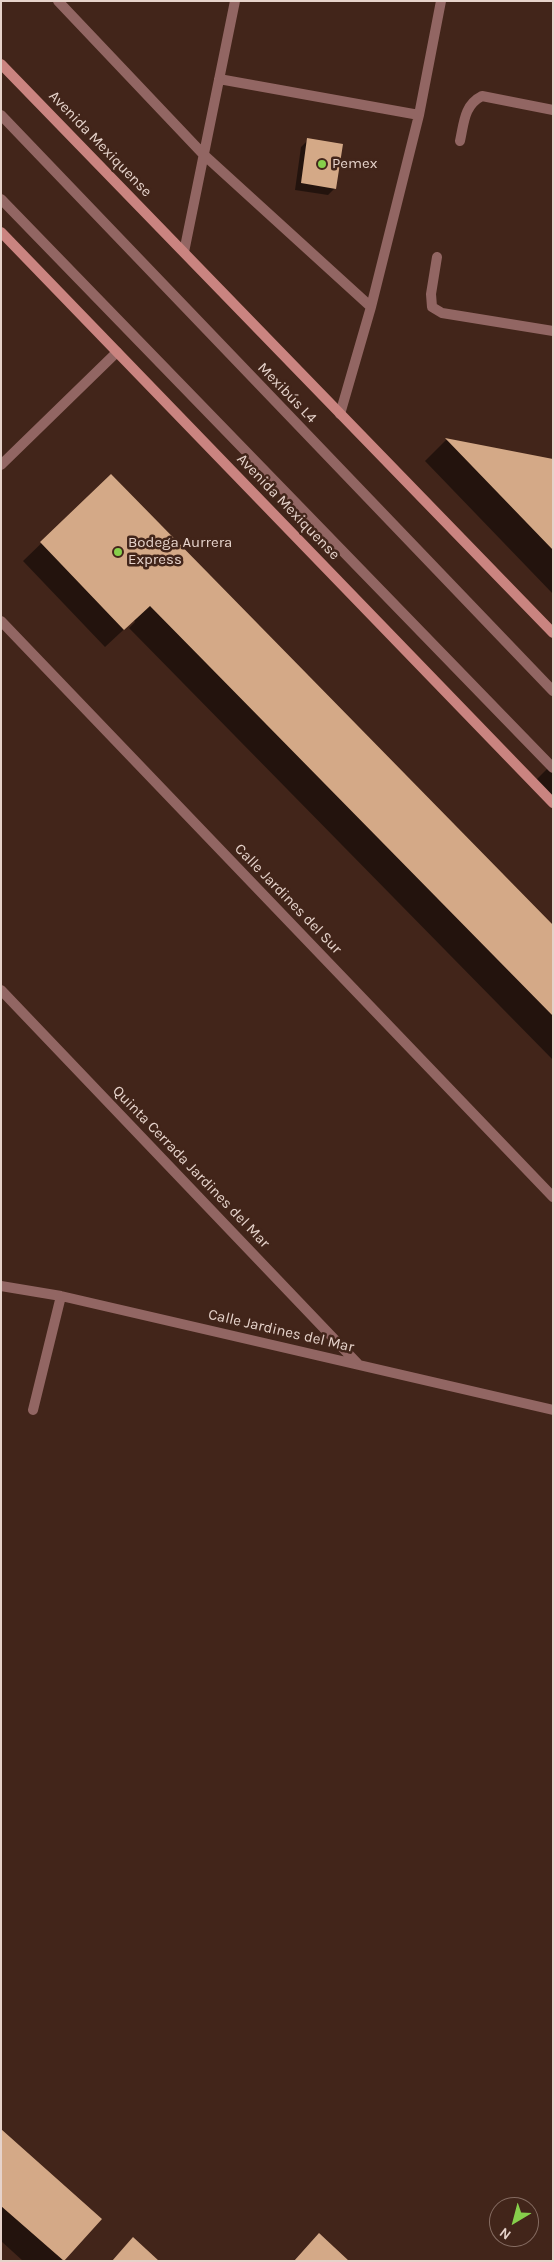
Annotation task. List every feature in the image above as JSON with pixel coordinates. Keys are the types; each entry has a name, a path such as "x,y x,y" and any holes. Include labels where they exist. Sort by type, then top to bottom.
{"main road":[{"name":"Avenida Mexiquense","path":"1,64 553,633"},
{"name":"Avenida Mexiquense","path":"1,232 553,803"}],"street":[{"path":"58,1 203,154 371,307"},
{"path":"184,252 235,1"},
{"path":"340,414 371,307 419,115 441,1"},
{"path":"218,79 419,115"},
{"path":"460,141 467,108 482,96 553,110"},
{"name":"Mexibús L4","path":"1,115 553,690"},
{"path":"1,199 553,768"},
{"path":"437,257 431,294 432,307 442,313 553,331"},
{"path":"1,465 117,352"},
{"name":"Calle Jardines del Sur","path":"1,621 553,1198"},
{"name":"Quinta Cerrada Jardines del Mar","path":"1,990 358,1364"},
{"name":"Calle Jardines del Mar","path":"1,1286 61,1296 553,1410"},
{"path":"33,1410 61,1296"}],"building":[{"name":"Pemex","path":"307,138 343,144 336,189 301,183"},
{"path":"445,438 553,459 553,550"},
{"path":"111,474 553,925 553,1016 150,606 124,630 40,542"},
{"path":"1,2129 102,2219 64,2261 1,2206"},
{"path":"319,2233 349,2261 294,2261"},
{"path":"133,2237 159,2261 112,2261"}],"place":[{"name":"Pemex","path":"322,164"},
{"name":"Bodega Aurrera Express","path":"118,552"}]}
